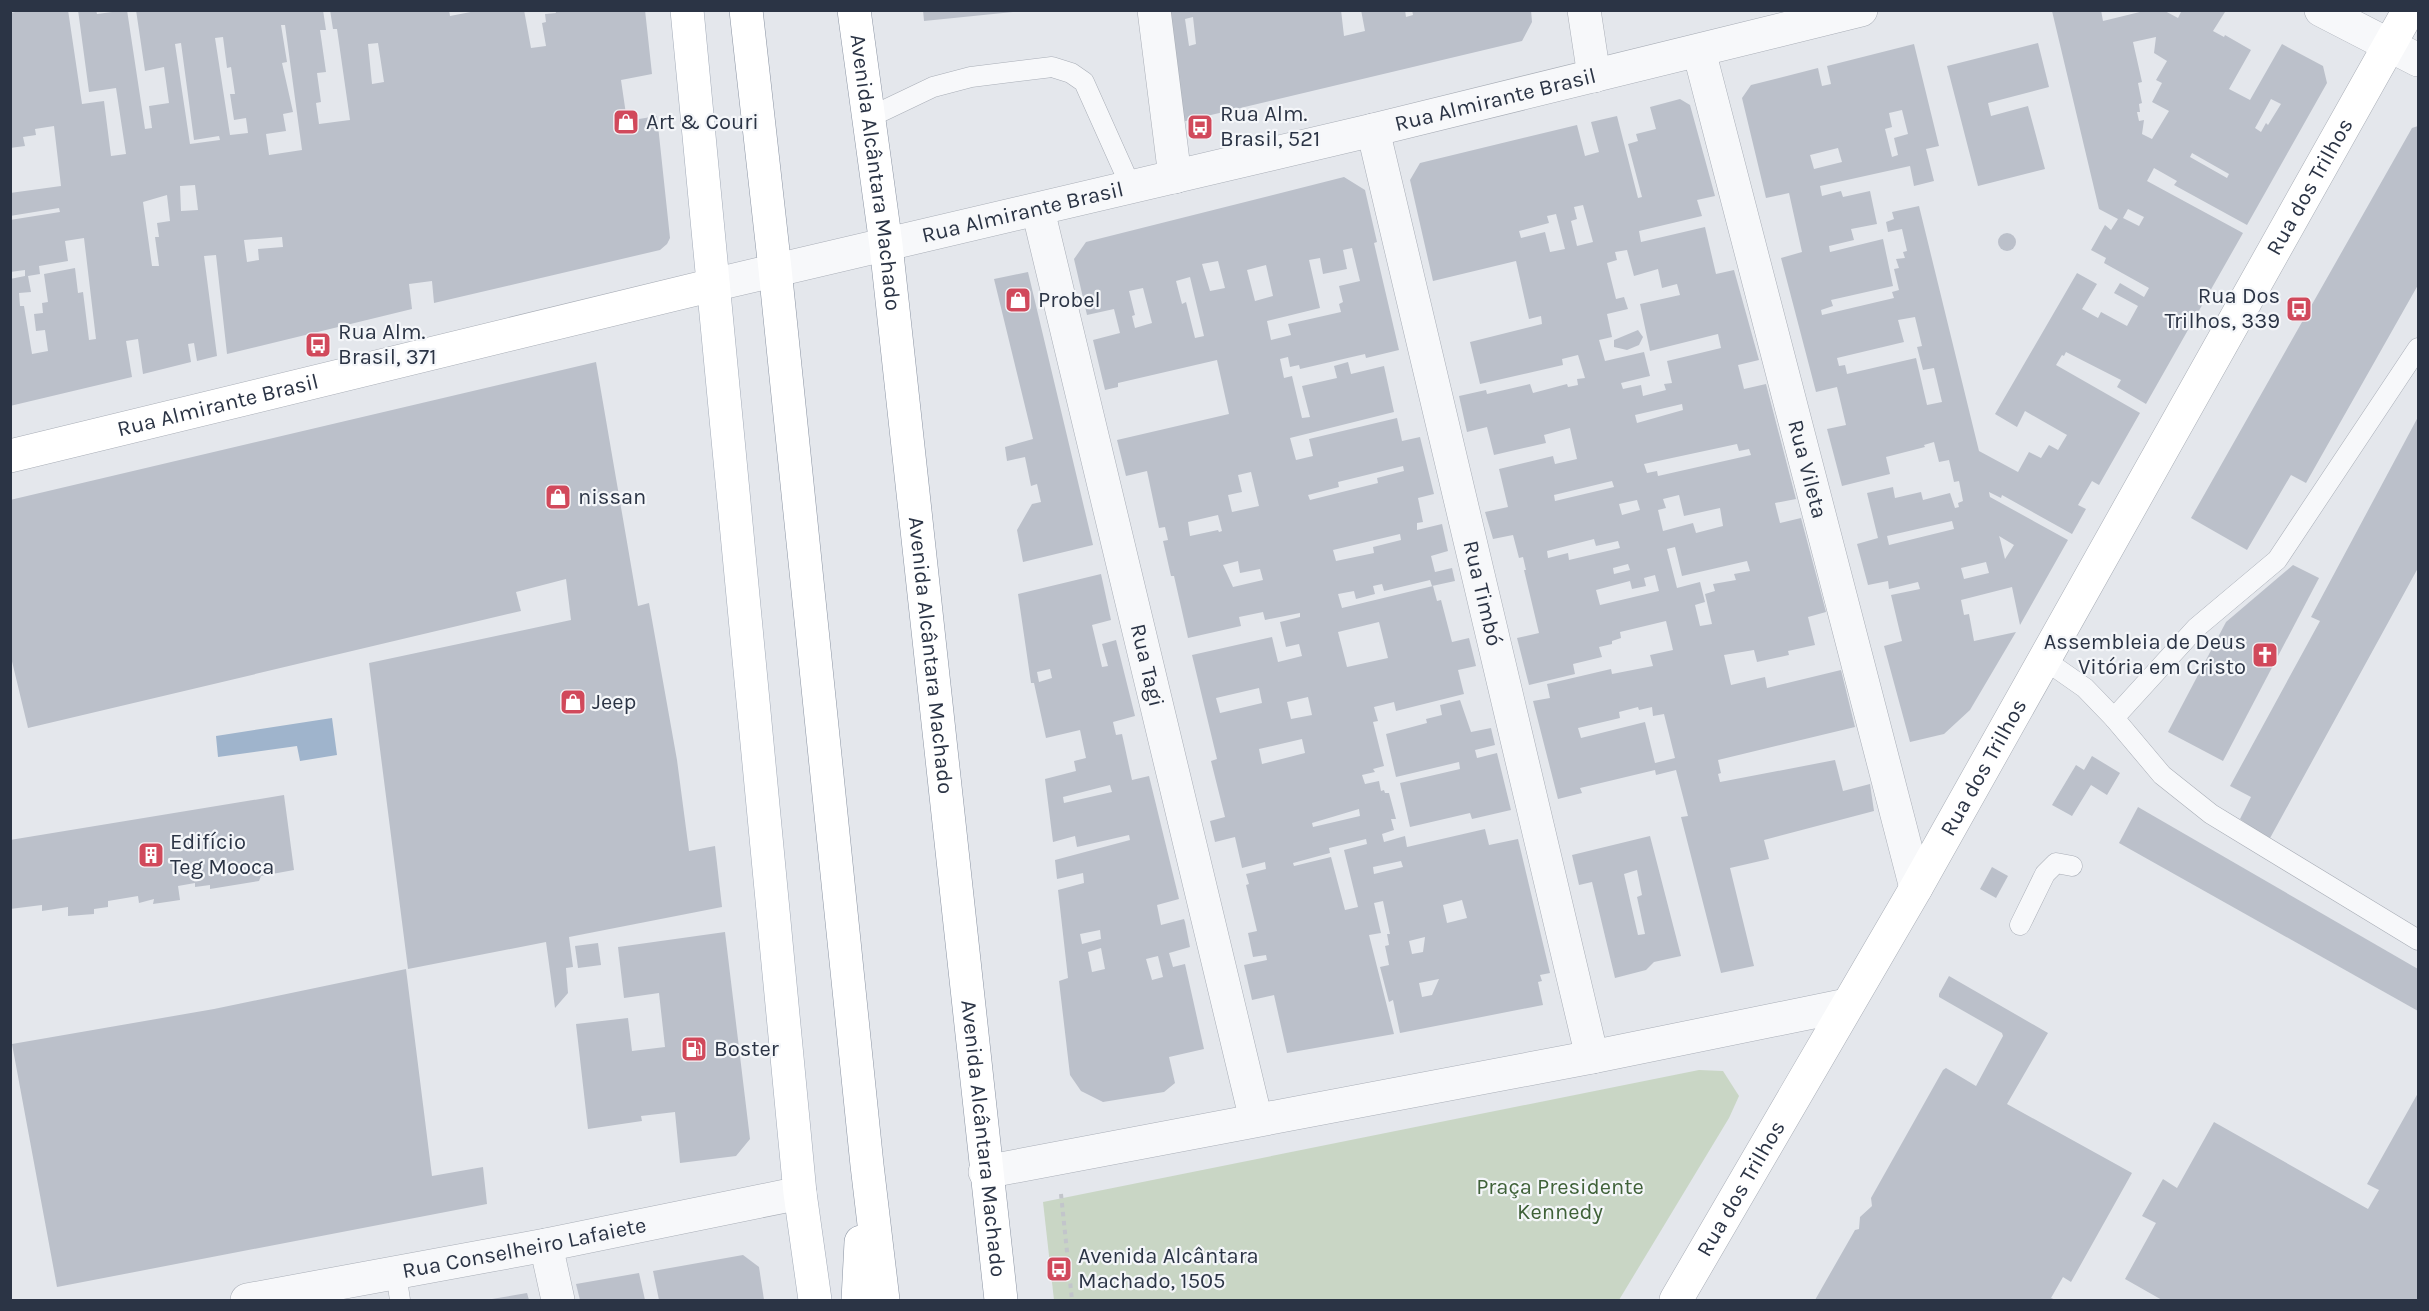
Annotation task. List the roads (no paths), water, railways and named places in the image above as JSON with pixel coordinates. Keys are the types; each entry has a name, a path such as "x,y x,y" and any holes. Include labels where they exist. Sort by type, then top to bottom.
{"main road":[{"path":"687,10 800,1193 815,1300"},
{"path":"746,10 867,1165 884,1300"},
{"name":"Avenida Alcântara Machado","path":"854,10 886,245 1000,1300"},
{"name":"Rua dos Trilhos","path":"1676,1300 1916,888 2409,10"},
{"name":"Rua Almirante Brasil","path":"10,456 713,285"},
{"path":"858,1300 867,1165"}],"street":[{"path":"1154,10 1175,177"},
{"path":"1584,10 1594,76"},
{"name":"Rua Almirante Brasil","path":"713,285 1373,130 1861,10"},
{"path":"2321,10 2418,60"},
{"name":"Rua Vileta","path":"1700,51 1916,888"},
{"name":"Rua Timbó","path":"1373,130 1592,1057"},
{"name":"Rua Tagi","path":"1038,210 1256,1120"},
{"path":"985,1172 1592,1057 1847,1005"},
{"name":"Rua Conselheiro Lafaiete","path":"247,1300 398,1287 546,1245 800,1193"},
{"path":"546,1245 558,1300"}],"lane":[{"path":"868,118 933,87 971,77 1052,67 1071,73 1084,82 1131,187"},
{"path":"2114,718 2196,628 2277,560 2418,348"},
{"path":"2045,660 2085,688 2114,718 2162,775 2211,814 2418,940"},
{"path":"2020,925 2045,874 2056,863 2072,866"}],"water":[{"path":"332,718 337,755 300,761 297,746 218,757 216,736"}],"place":[{"name":"Art & Couri","path":"626,122"},
{"name":"Rua Alm. Brasil, 521","path":"1200,127"},
{"name":"Probel","path":"1018,300"},
{"name":"Rua Dos Trilhos, 339","path":"2299,309"},
{"name":"Rua Alm. Brasil, 371","path":"318,345"},
{"name":"nissan","path":"558,497"},
{"name":"Assembleia de Deus Vitória em Cristo","path":"2265,655"},
{"name":"Jeep","path":"573,702"},
{"name":"Edifício Teg Mooca","path":"151,855"},
{"name":"Boster","path":"694,1049"},
{"name":"Avenida Alcântara Machado, 1505","path":"1059,1269"}],"park label":[{"name":"Praça Presidente Kennedy","path":"1560,1200"}]}
